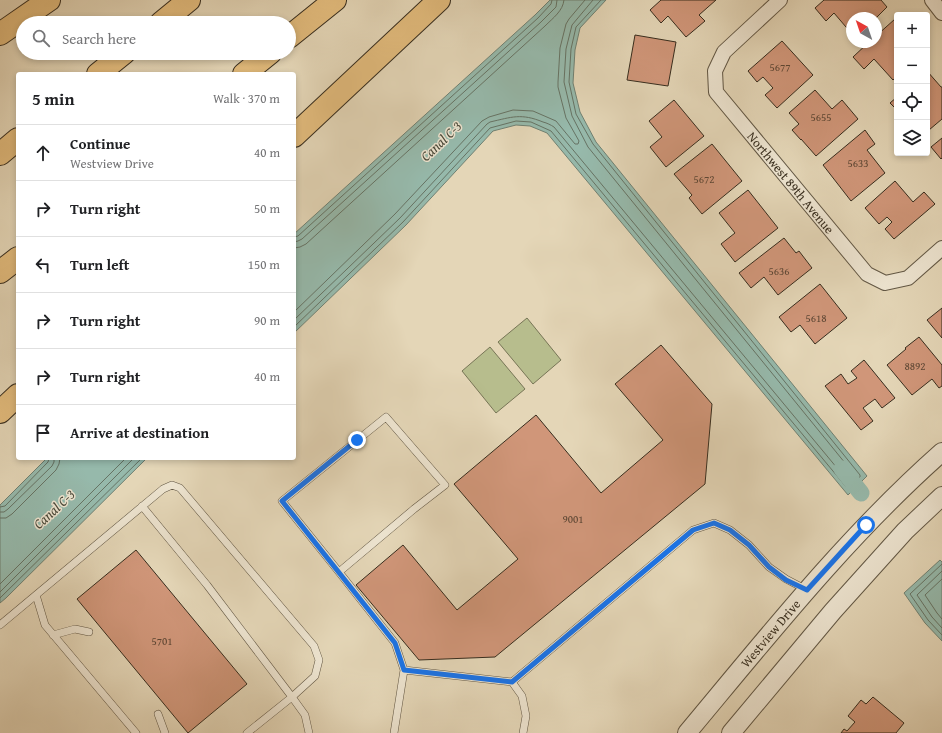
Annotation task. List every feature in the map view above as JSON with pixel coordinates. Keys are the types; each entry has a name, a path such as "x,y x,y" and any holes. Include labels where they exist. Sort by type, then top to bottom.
{"highway":[{"path":"26,16 49,0"},
{"path":"170,16 189,0"},
{"path":"296,32 335,0"},
{"path":"296,134 439,0"},
{"path":"0,34 16,23"},
{"path":"100,72 115,60"},
{"path":"246,72 261,60"},
{"path":"0,154 16,141"},
{"path":"0,272 16,260"},
{"path":"0,412 16,397"}],"street":[{"name":"Northwest 89th Avenue","path":"780,0 724,52 715,71 716,92 867,274 885,283 908,278 942,248"},
{"path":"932,0 942,13"},
{"name":"Westview Drive","path":"687,733 807,590 866,525 942,452"},
{"path":"731,733 833,611 905,531 942,496"}],"lane":[{"path":"339,572 445,484 386,417 282,501 395,643 404,670 394,733"},
{"path":"0,625 163,489 172,485 180,488 314,646 319,660 315,676 248,733"},
{"path":"142,506 207,585 292,697 305,715 309,733"},
{"path":"404,670 512,682 693,530 714,523 730,530 749,545 769,567 786,580 807,590"},
{"path":"36,595 45,625 136,733"},
{"path":"53,635 75,629 89,632"},
{"path":"512,682 522,696 526,716 523,733"},
{"path":"158,714 165,733"}],"green space":[{"path":"527,318 561,360 533,384 498,342"},
{"path":"490,347 525,389 496,413 462,371"}],"water":[{"name":"Canal C-3","path":"550,0 606,0 580,28 575,50 573,83 580,112 596,142 867,476 848,495 547,133 530,126 516,125 493,131 406,225 296,331 296,232"},
{"name":"Canal C-3","path":"45,460 145,460 0,603 0,505"},
{"path":"940,560 942,562 942,641 925,623 904,593"}],"building":[{"path":"661,0 716,0 699,15 705,21 686,37 668,16 661,23 650,10"},
{"path":"824,0 881,0 887,7 882,12 846,12 846,27 834,13 826,21 815,8"},
{"path":"894,20 893,80 874,59 864,69 853,57 863,48 882,48 882,31"},
{"path":"635,35 676,42 668,86 627,80"},
{"path":"782,41 813,75 777,108 765,95 773,88 763,77 757,82 748,71"},
{"path":"930,74 942,87 942,119 930,129"},
{"path":"815,90 832,109 842,100 858,119 816,156 792,130 799,124 789,113"},
{"path":"674,100 704,136 666,167 650,147 662,137 649,121"},
{"path":"894,100 894,107 890,103"},
{"path":"865,130 875,144 867,150 885,173 851,201 823,165"},
{"path":"942,138 942,158 941,159 931,147"},
{"path":"712,144 742,181 702,214 689,198 692,195 674,174"},
{"path":"895,181 913,202 924,192 935,204 894,239 885,229 892,222 887,217 879,224 865,208"},
{"path":"748,190 778,228 735,262 721,244 735,233 719,213"},
{"path":"784,238 796,253 799,251 812,268 778,295 764,277 751,288 739,273"},
{"path":"820,284 847,318 815,344 800,325 791,332 779,317"},
{"path":"942,308 942,338 927,320"},
{"path":"919,337 942,365 942,386 939,388 932,379 912,395 887,365"},
{"path":"661,345 712,404 705,484 495,657 419,660 356,585 403,545 457,610 518,559 454,484 536,415 601,493 663,440 615,384"},
{"path":"864,360 895,398 882,408 875,399 863,408 873,421 861,430 825,386 841,374 848,384 857,378 851,371"},
{"path":"136,550 247,684 188,733 77,599"},
{"path":"873,697 904,723 896,733 841,733 844,729 847,731 855,722 848,716 861,700 866,704"}],"waterway":[{"path":"842,469 861,493"}],"route":[{"path":"357,440 282,501 395,643 404,670 512,682 693,530 714,523 730,530 749,545 769,567 786,580 807,590 866,525"}]}
